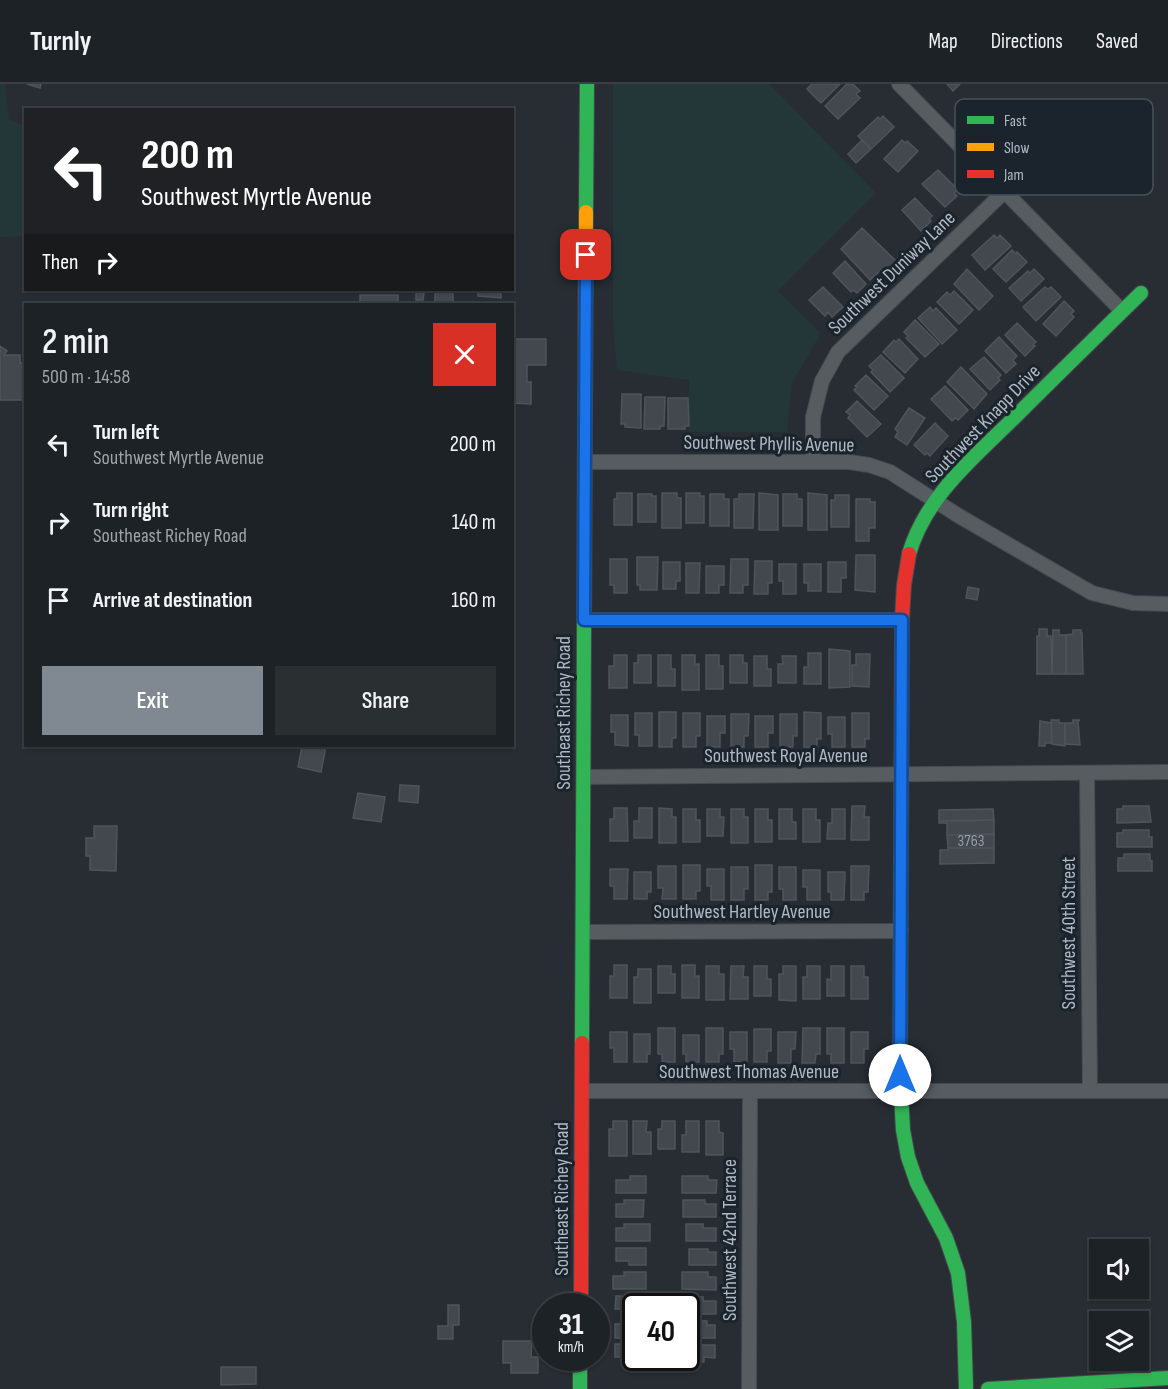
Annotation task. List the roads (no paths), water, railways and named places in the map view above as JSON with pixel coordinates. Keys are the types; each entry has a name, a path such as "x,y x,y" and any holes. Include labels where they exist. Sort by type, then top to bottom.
{"main road":[{"name":"Southeast Richey Road","path":"581,1293 587,84"},
{"name":"Southwest Knapp Drive","path":"966,1389 962,1300 958,1270 949,1242 917,1183 902,1122 900,1092 902,620 907,558 918,530 936,500 963,468 1141,293"},
{"path":"580,1371 580,1389"},
{"path":"988,1389 1168,1378"}],"street":[{"path":"899,84 955,141"},
{"name":"Southwest Duniway Lane","path":"813,462 813,417 822,381 838,352 1001,195"},
{"path":"1009,195 1122,311"},
{"name":"Southwest Phyllis Avenue","path":"585,462 849,462 890,472 979,528 1092,593 1133,603 1168,604"},
{"path":"584,620 902,620"},
{"name":"Southwest Royal Avenue","path":"584,777 1168,772"},
{"name":"Southwest 40th Street","path":"1087,774 1090,1091"},
{"name":"Southwest Hartley Avenue","path":"583,932 901,931"},
{"name":"Southwest Thomas Avenue","path":"582,1091 1168,1091"},
{"name":"Southwest 42nd Terrace","path":"749,1389 750,1092"}]}
